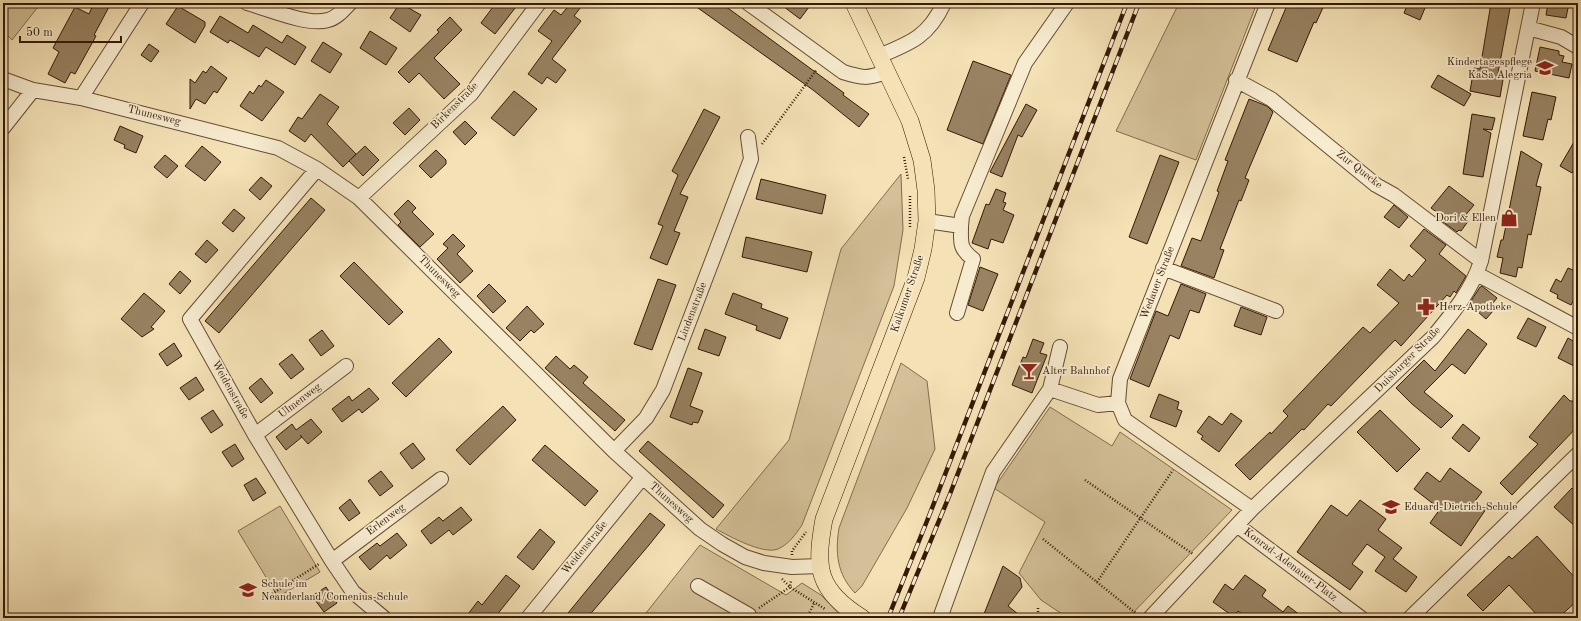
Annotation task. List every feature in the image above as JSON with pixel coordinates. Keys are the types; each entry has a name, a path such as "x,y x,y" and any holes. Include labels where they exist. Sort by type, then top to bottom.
{"main road":[{"name":"Kalkumer Straße","path":"854,3 910,121 922,160 926,190 927,221 924,249 916,278 824,519 819,546 820,566 826,586 838,600 862,618"}],"street":[{"path":"81,98 142,3"},
{"path":"248,3 315,22 329,20 340,14 350,3"},
{"name":"Birkenstraße","path":"359,198 471,94 539,3"},
{"path":"748,3 843,72 861,78 870,78 886,72"},
{"path":"879,56 901,47 930,28 944,3"},
{"path":"956,313 973,259 964,251 961,244 962,216 1025,63 1067,3"},
{"name":"Wedauer Straße","path":"1252,509 1125,420 1118,403 1120,379 1236,80 1268,3"},
{"name":"Duisburger Straße","path":"1150,618 1238,526 1252,509 1433,338 1456,309 1479,267 1533,3"},
{"path":"1528,28 1561,37 1578,47"},
{"name":"Thunesweg","path":"3,78 33,90 81,98 278,148 317,169 359,198 614,451 700,529 745,557 764,563 792,567 820,566"},
{"name":"Zur Quecke","path":"1236,80 1271,98 1376,185 1394,195 1479,267 1578,328"},
{"path":"3,128 33,90"},
{"name":"Lindenstraße","path":"614,451 646,418 664,390 751,159 748,137"},
{"name":"Weidenstraße","path":"317,169 190,319 255,435 331,559 353,592 384,618"},
{"path":"927,221 962,226"},
{"path":"1163,268 1276,311"},
{"path":"940,618 993,472 1050,389 1060,347"},
{"name":"Ulmenweg","path":"255,435 346,366"},
{"path":"1050,389 1098,405 1118,403"},
{"path":"1410,618 1578,454"},
{"name":"Weidenstraße","path":"528,618 642,478"},
{"name":"Erlenweg","path":"331,559 441,479"},
{"name":"Konrad-Adenauer-Platz","path":"1238,526 1361,618"},
{"path":"698,586 748,616"}],"path":[{"path":"751,159 824,59"},
{"path":"903,149 908,180"},
{"path":"909,234 910,188"},
{"path":"1097,582 1180,459"},
{"path":"1084,480 1204,562"},
{"path":"792,567 792,551 805,534 808,527"},
{"path":"1043,539 1142,618"},
{"path":"267,597 331,559"},
{"path":"748,616 790,587 814,603 807,618"},
{"path":"1038,607 1038,618"}],"shaded area":[{"path":"3,3 41,3 12,40 3,31"},
{"path":"1179,3 1257,3 1196,160 1116,131"},
{"path":"901,174 903,230 894,286 802,525 789,542 778,549 764,549 746,544 716,529 789,440 841,249"},
{"path":"901,363 927,381 935,449 907,508 862,586 855,593 844,578 839,563 837,546 839,528"},
{"path":"1050,407 1112,446 1120,432 1232,510 1128,618 1068,618 1041,600 1019,573 1045,522 994,488"},
{"path":"280,506 320,572 278,597 238,531"},
{"path":"700,545 786,595 802,583 821,595 843,618 642,618"}],"building":[{"path":"94,3 111,3 94,35 96,36 75,74 71,72 65,83 48,74 59,52 53,48 75,7 89,14"},
{"path":"400,3 421,15 410,32 390,18"},
{"path":"496,3 519,3 495,34 481,23"},
{"path":"571,3 584,3 574,16 581,21 552,59 566,70 556,83 547,77 542,84 528,74 552,41 538,31 554,10 561,15"},
{"path":"691,3 721,3 844,93 843,95 869,114 859,127 813,90"},
{"path":"779,3 812,3 800,19"},
{"path":"1288,3 1325,3 1316,23 1314,22 1297,62 1268,50"},
{"path":"1408,3 1427,3 1420,20 1404,13"},
{"path":"1491,3 1511,3 1498,73 1504,74 1500,97 1470,91 1474,68 1480,69"},
{"path":"1548,3 1569,3 1566,18 1546,15"},
{"path":"178,6 205,22 205,26 195,43 166,24"},
{"path":"220,16 248,33 253,25 282,43 287,35 306,47 295,65 266,47 259,57 230,40 228,43 210,32"},
{"path":"450,17 462,30 434,58 460,84 444,99 419,73 409,83 398,72 439,32 437,30"},
{"path":"370,31 397,48 386,65 360,48"},
{"path":"323,42 342,54 330,73 311,61"},
{"path":"149,44 159,51 151,62 141,55"},
{"path":"1540,47 1559,51 1559,55 1564,56 1562,62 1572,64 1569,78 1535,71"},
{"path":"973,61 1011,75 983,144 947,130"},
{"path":"211,66 227,78 217,93 214,91 205,104 196,99 190,109 190,79 195,83 203,71 206,73"},
{"path":"1438,75 1471,94 1464,106 1431,87"},
{"path":"266,80 284,92 262,121 240,106 250,91 253,94 259,85 261,87"},
{"path":"514,91 537,109 514,136 491,118"},
{"path":"1532,92 1556,97 1551,120 1548,119 1543,140 1523,136"},
{"path":"320,94 339,107 327,124 356,154 343,167 311,134 305,142 289,131 298,117 302,119"},
{"path":"1249,99 1267,106 1273,112 1245,178 1249,180 1241,201 1239,200 1220,249 1224,250 1214,278 1181,266 1192,238 1201,241 1219,192 1217,191 1228,161 1225,160"},
{"path":"1026,104 1037,110 1022,137 1018,135 1002,177 990,172"},
{"path":"409,108 420,120 405,135 393,123"},
{"path":"704,109 720,117 680,194 688,197 674,231 680,233 667,265 650,258 663,226 658,224 678,175 672,171"},
{"path":"1472,114 1495,118 1492,130 1483,129 1491,133 1483,177 1463,174"},
{"path":"465,121 477,133 465,145 453,132"},
{"path":"120,126 143,136 136,153 124,148 125,145 114,140"},
{"path":"1578,135 1578,163 1572,173 1560,166"},
{"path":"202,146 221,162 205,181 185,166"},
{"path":"365,146 379,160 363,176 349,161"},
{"path":"436,150 446,160 446,164 431,178 419,166"},
{"path":"1521,151 1542,164 1536,186 1541,187 1531,235 1528,234 1522,268 1518,267 1516,277 1500,273 1503,258 1497,257 1501,240 1503,240"},
{"path":"165,155 178,166 167,178 154,167"},
{"path":"1160,155 1179,162 1147,244 1129,237"},
{"path":"261,177 272,186 260,200 249,190"},
{"path":"761,179 826,195 822,214 756,199"},
{"path":"1449,186 1474,205 1464,217 1469,220 1461,231 1459,230 1457,232 1435,216 1438,213 1431,208"},
{"path":"996,189 1006,193 1003,202 1006,203 1003,210 1014,215 1003,243 991,239 988,249 972,243 986,204 989,205"},
{"path":"311,198 325,210 219,333 205,321"},
{"path":"408,200 416,208 412,212 434,234 420,247 398,225 401,222 394,214"},
{"path":"1394,205 1408,217 1399,228 1384,217"},
{"path":"234,209 245,218 233,232 222,223"},
{"path":"1424,229 1446,245 1439,254 1466,276 1456,293 1454,291 1450,297 1447,295 1401,346 1395,340 1331,406 1328,404 1304,430 1302,429 1250,480 1235,465 1270,432 1271,434 1288,416 1283,411 1363,327 1370,333 1399,303 1377,285 1390,269 1404,281 1409,274 1412,277 1426,260 1410,246"},
{"path":"453,234 465,246 457,254 473,271 460,283 437,259 448,248 443,244"},
{"path":"746,237 812,252 807,272 742,257"},
{"path":"207,240 218,250 206,263 195,254"},
{"path":"354,262 403,312 389,325 340,276"},
{"path":"980,267 998,274 983,311 968,305"},
{"path":"1568,268 1578,272 1578,292 1571,305 1557,298 1558,295 1550,291 1556,279 1561,282"},
{"path":"180,271 191,281 180,294 169,284"},
{"path":"658,279 676,285 652,350 634,344"},
{"path":"489,284 506,301 493,313 477,296"},
{"path":"1181,284 1206,294 1199,313 1190,310 1179,339 1170,335 1149,387 1130,379 1156,311 1168,316"},
{"path":"1482,286 1497,298 1489,308 1493,311 1486,319 1469,304"},
{"path":"144,293 165,311 151,327 154,329 142,337 121,319"},
{"path":"733,293 762,304 761,308 788,318 780,339 756,330 757,326 725,314"},
{"path":"527,306 544,324 534,333 531,330 520,341 506,328"},
{"path":"1241,307 1267,317 1261,335 1234,326"},
{"path":"1528,318 1546,327 1536,347 1517,338"},
{"path":"705,329 726,337 719,356 698,349"},
{"path":"1468,329 1487,344 1465,374 1452,364 1424,392 1453,416 1441,428 1412,404 1396,388 1424,360 1435,371"},
{"path":"322,330 334,346 321,356 309,340"},
{"path":"439,338 452,352 406,397 392,383"},
{"path":"1568,338 1578,344 1578,368 1558,358"},
{"name":"Alter Bahnhof","path":"1033,339 1044,343 1040,353 1047,355 1032,393 1012,385 1023,357 1026,358"},
{"path":"174,343 182,356 167,366 159,354"},
{"path":"292,354 304,369 291,379 279,364"},
{"path":"556,356 570,369 574,365 588,377 583,383 625,420 615,431 545,368"},
{"path":"688,368 702,373 690,406 703,411 698,423 693,422 692,425 670,417"},
{"path":"196,377 204,390 189,400 180,388"},
{"path":"261,378 273,393 261,403 249,388"},
{"path":"369,388 379,399 362,413 359,409 342,422 332,409 349,396 352,401"},
{"path":"1159,394 1179,402 1177,409 1182,411 1176,427 1150,417"},
{"path":"1564,395 1570,401 1578,401 1578,426 1512,495 1500,483 1538,444 1529,437"},
{"path":"503,406 516,420 470,465 456,450"},
{"path":"213,410 223,425 211,433 201,418"},
{"path":"1380,410 1420,449 1397,472 1357,432"},
{"path":"1231,413 1242,421 1219,452 1201,439 1203,436 1197,432 1209,416 1222,425"},
{"path":"311,419 322,432 308,444 302,437 286,450 276,437 292,424 296,430"},
{"path":"1463,424 1480,438 1469,452 1452,438"},
{"path":"648,441 724,505 713,518 639,451"},
{"path":"413,443 425,459 412,469 400,453"},
{"path":"235,444 244,459 232,467 222,452"},
{"path":"545,445 598,491 585,506 532,460"},
{"path":"1450,468 1482,492 1475,501 1486,509 1461,546 1430,523 1440,509 1414,489 1427,472 1440,482"},
{"path":"381,471 393,486 380,496 368,481"},
{"path":"256,478 266,493 253,501 244,485"},
{"path":"1572,488 1578,493 1578,529 1554,507"},
{"path":"350,499 360,513 349,521 339,508"},
{"path":"1360,500 1386,519 1378,530 1402,548 1393,559 1417,577 1406,592 1375,571 1385,557 1367,544 1352,564 1363,572 1350,590 1297,552 1331,505 1347,516"},
{"path":"461,507 472,520 453,535 449,530 431,544 421,531 439,517 443,521"},
{"path":"650,513 665,525 649,545 587,618 564,618"},
{"path":"540,529 555,542 533,570 517,557"},
{"path":"397,533 407,545 390,559 387,555 370,570 359,557 377,543 380,546"},
{"path":"1537,536 1578,581 1578,600 1558,618 1540,618 1509,585 1483,611 1467,595 1509,556 1512,559"},
{"path":"1003,566 1020,578 1022,587 1008,606 1023,618 990,618 984,614"},
{"path":"506,575 520,586 496,616 492,613 488,618 465,618 478,601 482,605"},
{"path":"1245,575 1266,590 1262,596 1283,612 1288,606 1304,618 1247,618 1238,611 1234,617 1213,602 1225,584 1233,590"},
{"path":"326,587 337,603 324,612 312,596"}],"railway":[{"path":"888,618 929,516 1127,3"},
{"path":"899,618 950,494 1139,3"}],"place":[{"name":"Kindertagespflege KaSa Alegria","path":"1545,68"},
{"name":"Dori & Ellen","path":"1509,218"},
{"name":"Herz-Apotheke","path":"1426,307"},
{"name":"Alter Bahnhof","path":"1029,371"},
{"name":"Eduard-Dietrich-Schule","path":"1391,507"},
{"name":"Schule im Neanderland/Comenius-Schule","path":"248,590"}]}
